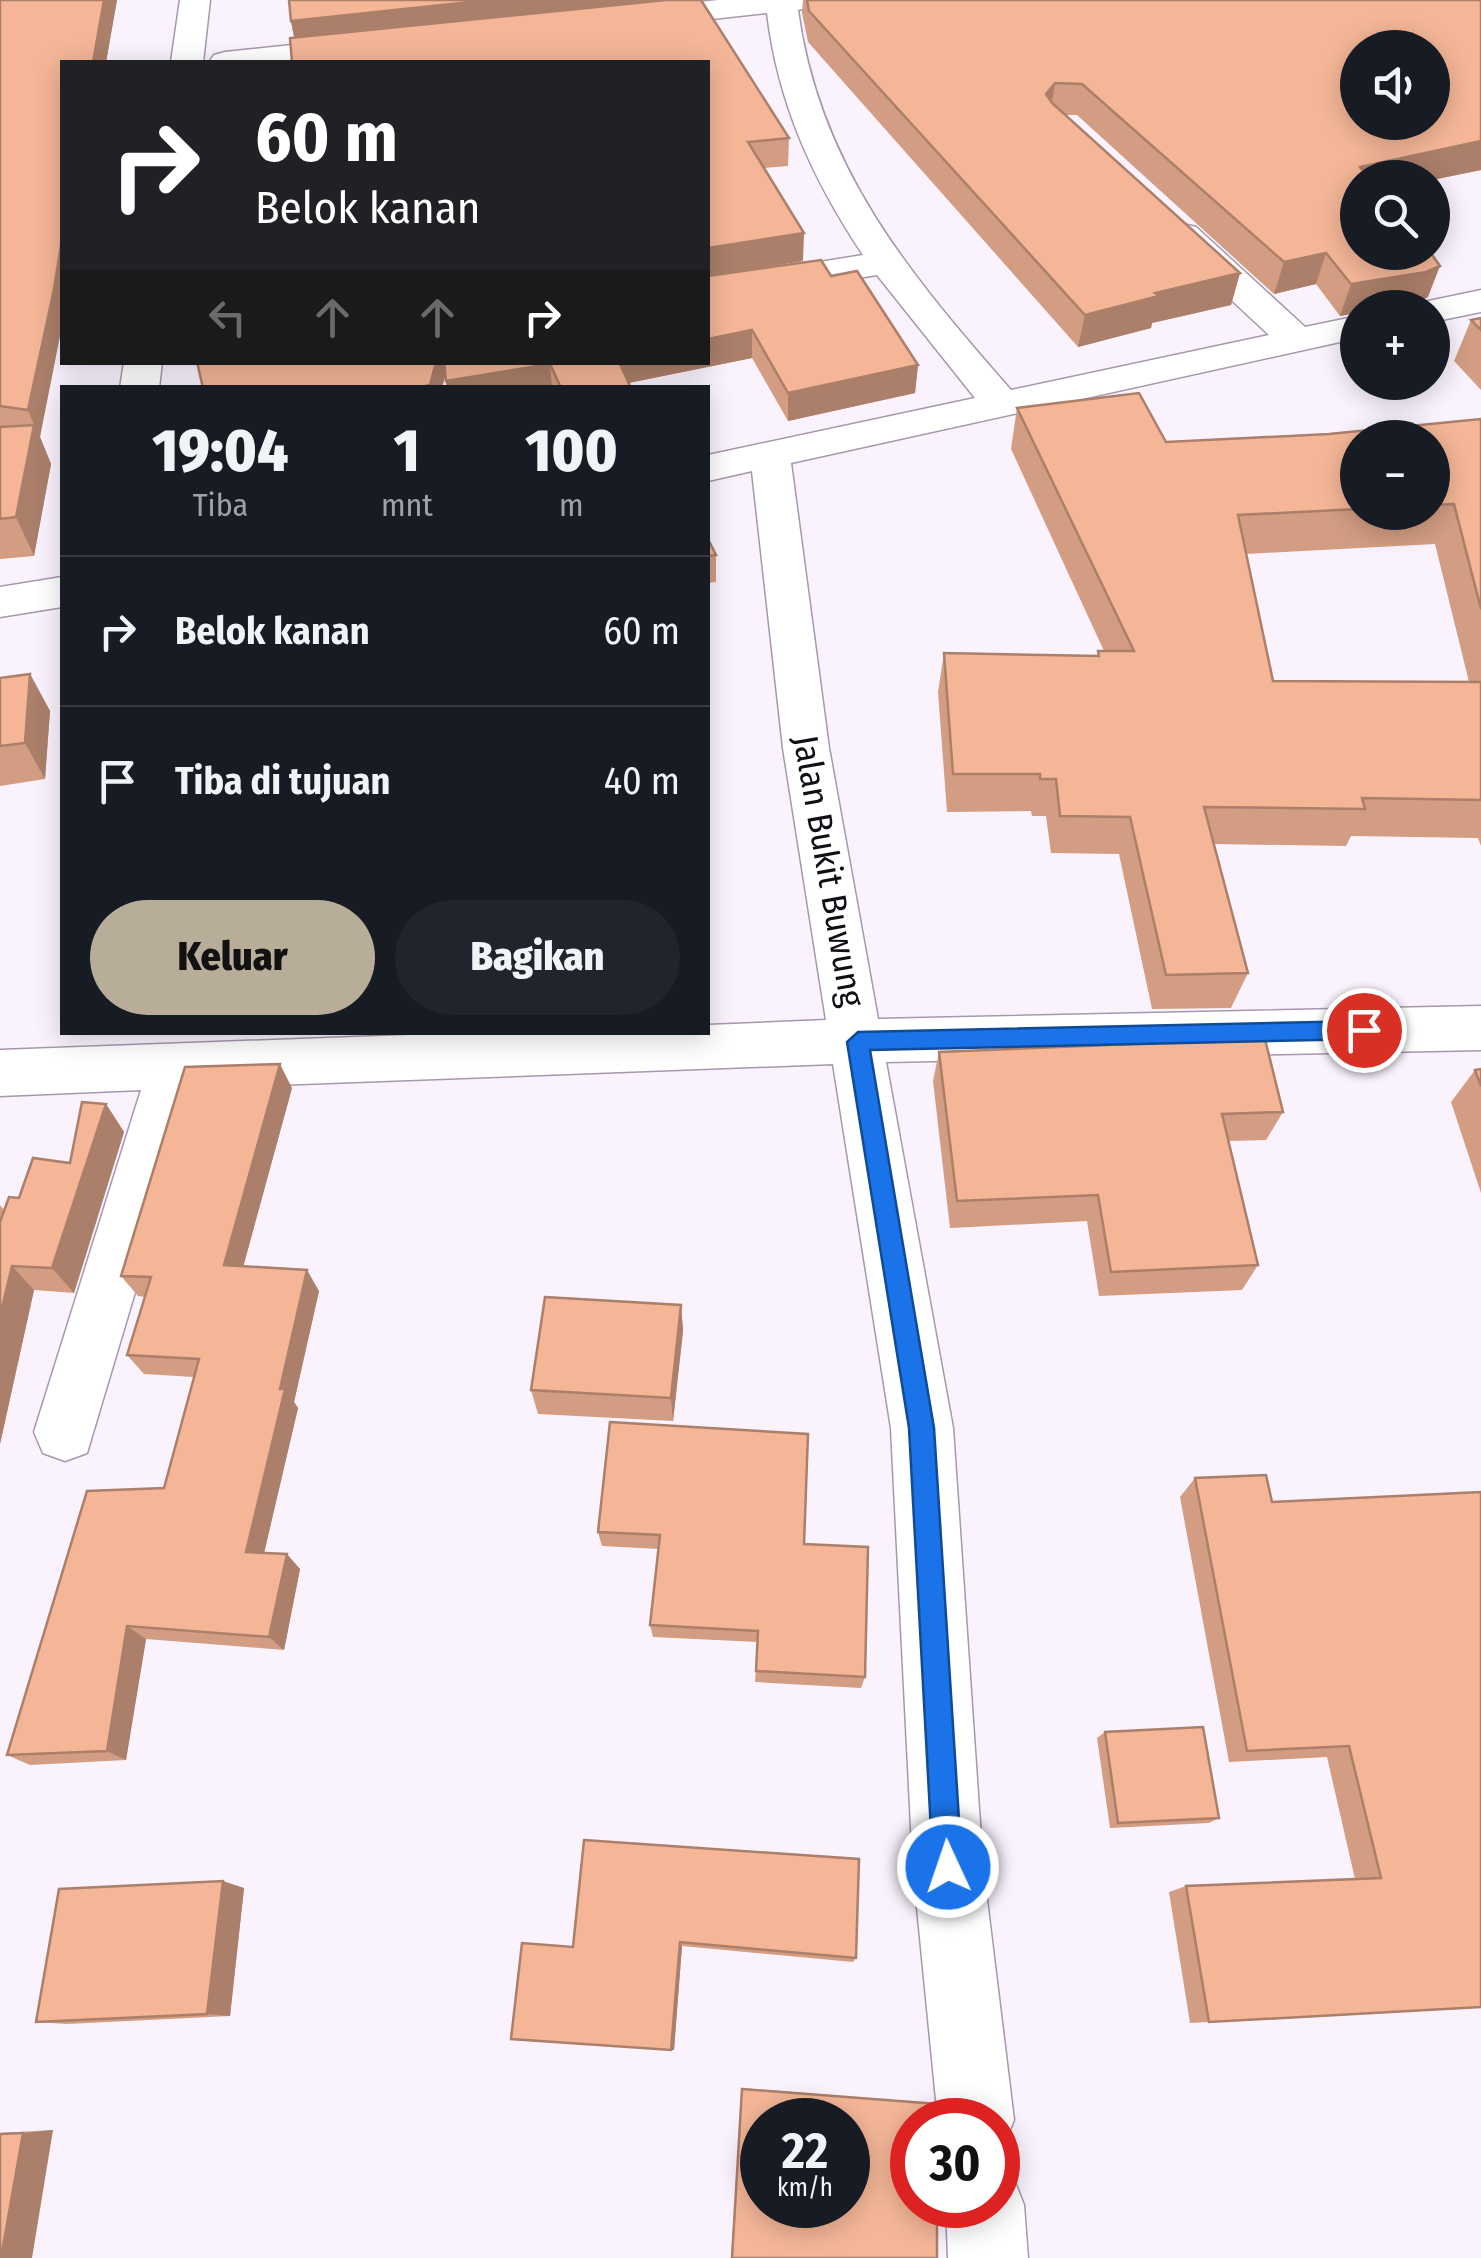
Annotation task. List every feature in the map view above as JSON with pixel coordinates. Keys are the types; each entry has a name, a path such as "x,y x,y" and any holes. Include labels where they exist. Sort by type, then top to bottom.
{"street":[{"path":"187,60 195,0"},
{"path":"602,22 788,1 783,46 832,176 942,335 1002,404"},
{"path":"244,60 404,43"},
{"path":"1150,206 1298,340"},
{"path":"710,292 888,262"},
{"path":"1450,307 1481,301"},
{"path":"710,468 1340,331"},
{"name":"Jalan Bukit Buwung","path":"770,456 785,552 806,748 922,1428 948,1867 974,2098"},
{"path":"0,602 60,592"},
{"path":"0,1073 858,1042 1481,1028"},
{"path":"65,1432 175,1068"},
{"path":"986,2228 988,2258"}],"building":[{"path":"0,0 104,0 93,60 60,60 60,252 28,410 0,406"},
{"path":"289,0 489,0 291,21"},
{"path":"666,0 701,0 789,138 748,142 804,233 710,248 710,60 292,60 290,38"},
{"path":"807,0 1481,0 1481,141 1393,160 1340,160 1340,270 1431,270 1426,272 1351,284 1326,253 1284,262 1082,84 1055,83 1046,94 1052,103 1240,273 1085,315 809,11"},
{"path":"821,260 831,276 857,271 918,365 788,393 752,330 710,339 710,276"},
{"path":"198,365 435,365 430,385 202,385"},
{"path":"444,365 544,365 446,381"},
{"path":"550,365 620,365 630,385 560,385"},
{"path":"1139,393 1166,442 1340,433 1340,510 1238,515 1273,681 1481,682 1481,800 1362,798 1365,809 1204,807 1248,973 1166,975 1130,817 1060,816 1056,779 1040,779 1040,774 953,774 944,653 1099,656 1098,651 1134,651 1017,408"},
{"path":"1481,419 1481,609 1454,504 1450,504 1450,422"},
{"path":"34,425 16,517 0,519 0,427"},
{"path":"30,674 25,743 0,746 0,678"},
{"path":"1259,1029 1264,1035 1283,1112 1222,1114 1258,1265 1111,1272 1098,1195 957,1201 939,1052 1155,1043 1154,1040 1178,1039 1176,1030"},
{"path":"280,1064 224,1265 307,1270 280,1389 285,1389 246,1552 287,1554 269,1637 127,1626 107,1751 7,1755 87,1491 164,1488 199,1359 127,1355 151,1277 121,1276 185,1067"},
{"path":"82,1102 106,1104 52,1268 12,1266 0,1316 0,1222 9,1197 19,1198 33,1158 70,1163"},
{"path":"545,1297 681,1305 671,1398 531,1390"},
{"path":"610,1422 808,1434 804,1544 868,1547 865,1677 756,1671 758,1631 650,1625 660,1535 598,1532"},
{"path":"1266,1475 1272,1502 1481,1492 1481,2007 1209,2022 1186,1886 1381,1878 1349,1746 1247,1751 1195,1478"},
{"path":"1203,1727 1219,1818 1118,1823 1105,1732"},
{"path":"584,1840 859,1859 856,1958 680,1942 671,2050 511,2039 522,1943 573,1947"},
{"path":"223,1881 207,2014 36,2022 59,1889"},
{"path":"742,2089 859,2098 741,2098"},
{"path":"870,2099 890,2100 890,2228 937,2228 937,2258 732,2258 740,2123 740,2228 870,2228"},
{"path":"23,2133 1,2258 0,2258 0,2134"}],"route":[{"path":"948,1867 922,1428 858,1042 1364,1030"}]}
